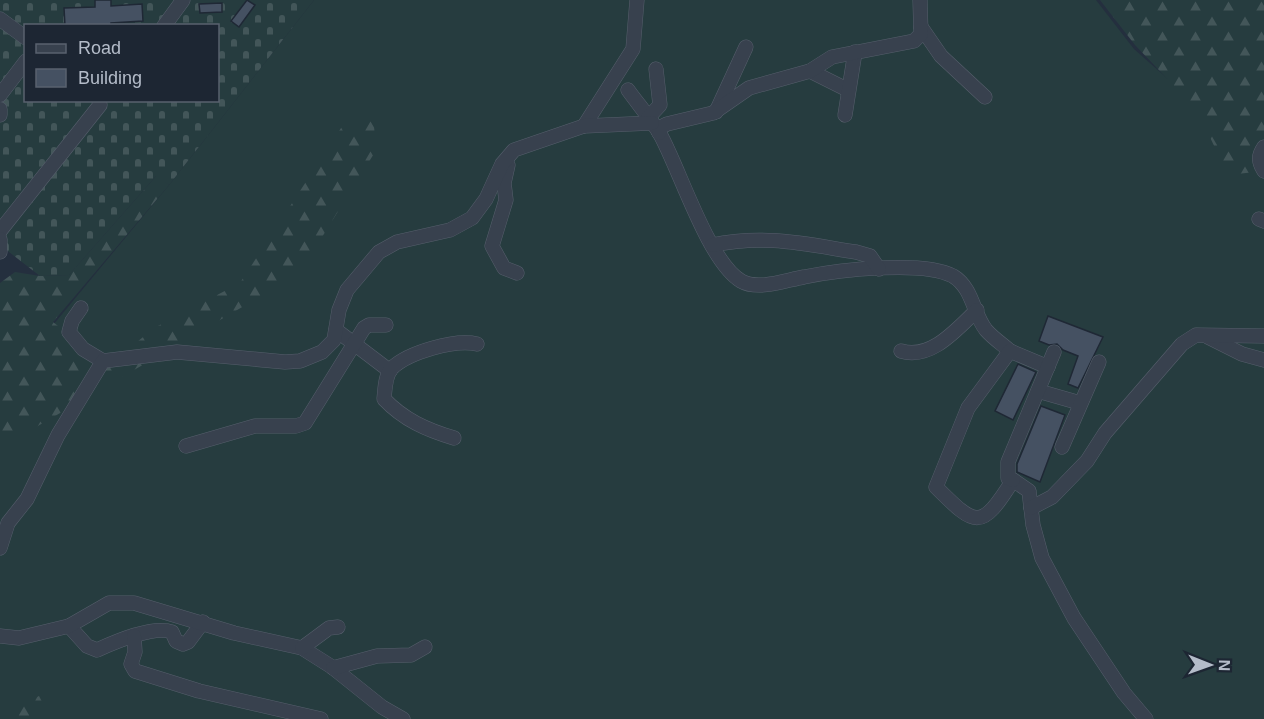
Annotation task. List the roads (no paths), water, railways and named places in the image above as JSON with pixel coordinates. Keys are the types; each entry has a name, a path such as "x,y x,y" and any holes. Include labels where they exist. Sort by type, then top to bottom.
{"lane":[{"path":"165,24 183,0"},
{"path":"584,126 633,49 637,0"},
{"path":"81,308 72,321 69,332 83,349 103,361 177,352 285,362 300,361 322,352 334,340 339,310 347,290 379,252 397,242 450,230 472,218 486,199 501,164 514,150 584,126 653,125 661,127 716,111 749,88 810,71 832,57 914,41 921,34 920,0"},
{"path":"0,19 24,37"},
{"path":"921,27 941,56 986,97"},
{"path":"716,111 746,47"},
{"path":"845,115 855,52"},
{"path":"0,95 24,64"},
{"path":"653,125 660,105 656,69"},
{"path":"810,71 848,90"},
{"path":"628,90 653,125 712,245 727,267 741,281 750,284 879,269 921,268 954,277 963,286 985,328 1010,351 1048,367"},
{"path":"0,231 100,105 99,102"},
{"path":"0,109 0,115"},
{"path":"1264,147 1259,155 1259,163 1264,171"},
{"path":"514,150 506,169 506,200 492,246 504,268 517,273"},
{"path":"712,245 753,238 771,239 856,252 870,256 879,269"},
{"path":"0,239 0,252"},
{"path":"900,351 912,354 932,349 977,310"},
{"path":"186,446 255,426 296,426 304,423 354,344 369,325 386,325"},
{"path":"336,330 390,371"},
{"path":"1031,508 1052,497 1087,461 1105,433 1182,344 1196,335 1264,336"},
{"path":"1205,335 1242,354 1264,360"},
{"path":"454,438 431,432 399,414 384,399 390,371 401,362 437,347 457,342 477,344"},
{"path":"1010,351 968,408 936,488 965,516 974,519 984,517 998,504 1013,480"},
{"path":"1054,352 1008,462 1008,478 1029,491 1042,558 1112,675 1146,719"},
{"path":"0,548 8,523 27,499 58,435 103,361"},
{"path":"1062,447 1099,362"},
{"path":"1038,391 1080,403"},
{"path":"0,636 19,638 69,626 108,603 118,601 167,611 234,633 302,648 333,668 382,707 403,719"},
{"path":"69,626 93,649 134,636 170,631 176,640 183,644 188,642 203,622"},
{"path":"302,648 329,628 338,627"},
{"path":"134,636 135,652 131,664 135,671 199,691 321,719"},
{"path":"333,668 377,656 411,656 425,647"}]}
